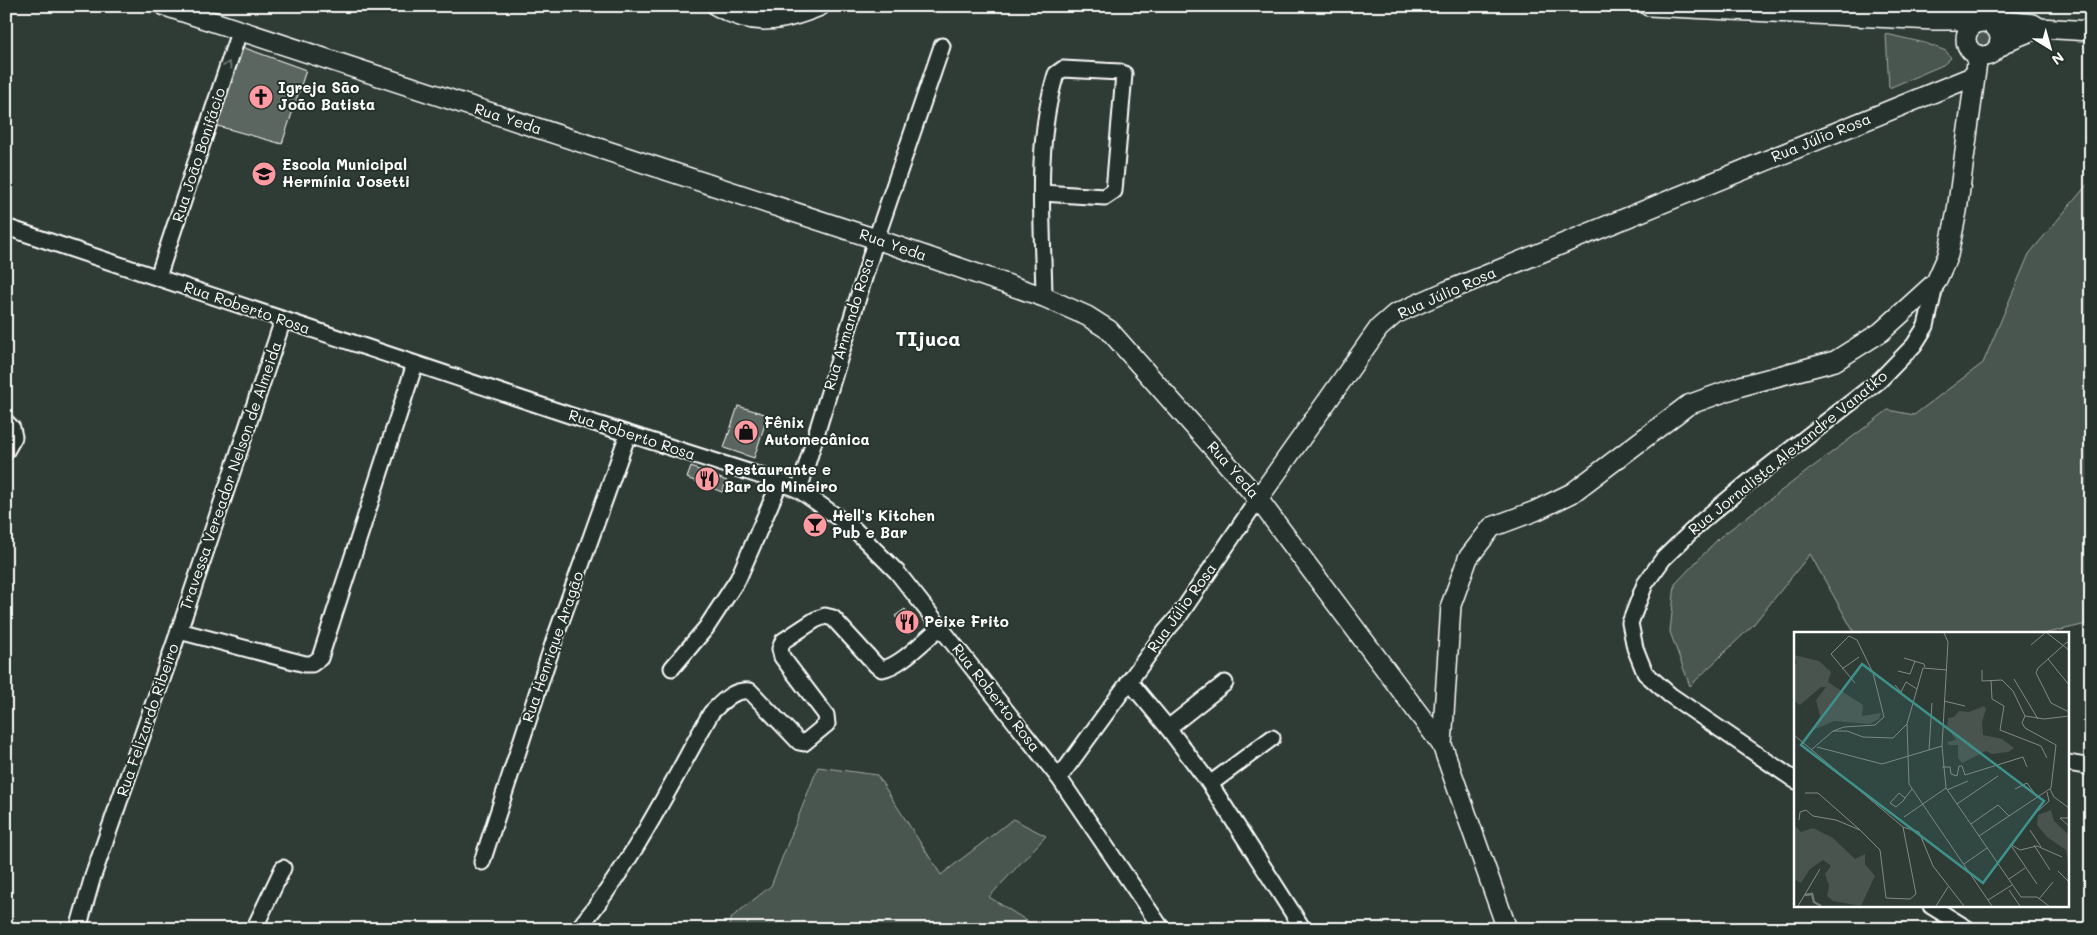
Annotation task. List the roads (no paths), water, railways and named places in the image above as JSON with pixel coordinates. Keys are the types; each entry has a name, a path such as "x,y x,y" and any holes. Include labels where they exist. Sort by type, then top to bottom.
{"street":[{"name":"Rua Yeda","path":"165,6 239,32 876,239 1044,297 1087,316 1109,330 1258,499 1442,746"},
{"path":"716,6 730,14 753,21 774,20 820,6"},
{"path":"1649,6 1985,22 1991,23 1999,31 1998,48"},
{"path":"1934,20 1940,25 1956,30 1966,40 1970,50 1978,55 1989,55 2009,40 2039,28 2091,32"},
{"path":"1966,40 1970,28 1979,22 1994,20 2033,24 2039,28"},
{"name":"Rua João Bonifácio","path":"158,277 239,32"},
{"name":"Rua Armando Rosa","path":"798,490 876,239 942,46"},
{"path":"1506,929 1442,746 1451,605 1468,558 1492,527 1535,511 1572,493 1688,405 1741,386 1835,361 1882,332 1936,282 1948,255 1957,211 1978,55"},
{"path":"1042,193 1105,197 1114,191 1124,74 1120,72 1063,69 1056,74 1043,140 1042,193 1044,297"},
{"name":"Rua Júlio Rosa","path":"1059,778 1165,632 1179,616 1258,499 1379,328 1395,314 1447,291 1974,76"},
{"name":"Rua Roberto Rosa","path":"6,227 415,364 780,482 798,490 855,530 897,572 1059,778 1162,929"},
{"name":"Rua Jornalista Alexandre Vanatko","path":"1794,780 1678,700 1645,673 1634,648 1630,623 1646,584 1662,559 1724,502 1880,380 1914,345 1926,326 1936,282"},
{"name":"Travessa Vereador Nelson de Almeida","path":"179,631 283,320"},
{"name":"Rua Felizardo Ribeiro","path":"78,929 93,876 179,631 305,664 312,664 320,658 415,364"},
{"path":"6,422 12,428 14,437 6,451"},
{"name":"Rua Henrique Aragão","path":"482,862 554,641 628,434"},
{"path":"672,668 706,628 738,579 780,482"},
{"path":"578,929 621,871 711,713 726,697 742,690 750,691 799,742 804,743 827,724 826,715 782,657 780,649 783,641 815,620 825,616 833,618 876,665 882,669 889,668 898,662 941,627"},
{"path":"1129,681 1168,728 1210,784 1303,929"},
{"path":"1168,728 1225,683"},
{"path":"1210,784 1272,738"},
{"path":"2070,763 2091,767"},
{"path":"254,929 283,868"},
{"path":"1935,908 1968,929"}],"place":[{"name":"Igreja São João Batista","path":"261,97"},
{"name":"Escola Municipal Hermínia Josetti","path":"264,174"},
{"name":"Fênix Automecânica","path":"746,432"},
{"name":"Restaurante e Bar do Mineiro","path":"707,479"},
{"name":"Hell's Kitchen Pub e Bar","path":"815,525"},
{"name":"Peixe Frito","path":"907,622"}],"district":[{"name":"TIjuca","path":"928,339"}]}
